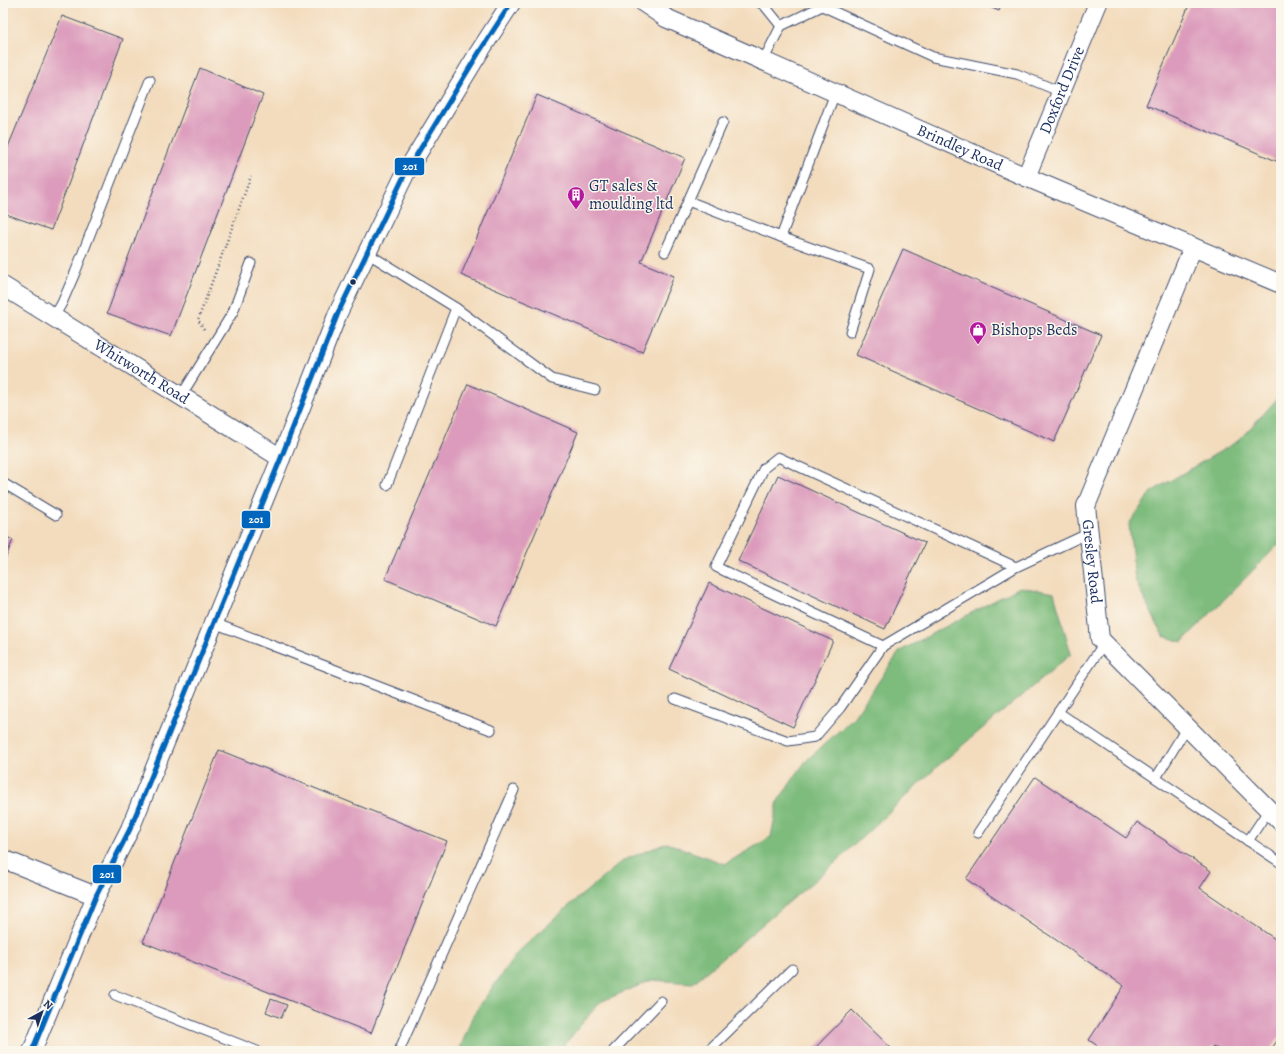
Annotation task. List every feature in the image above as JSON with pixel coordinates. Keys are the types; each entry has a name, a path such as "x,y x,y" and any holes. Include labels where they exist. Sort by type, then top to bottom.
{"street":[{"path":"32,1051 96,896 130,828 281,458 338,313 405,174 511,3"},
{"name":"Brindley Road","path":"644,3 666,18 835,93 1026,177 1281,284"},
{"name":"Doxford Drive","path":"1026,177 1098,3"},
{"name":"Gresley Road","path":"1193,247 1086,506 1100,639 1275,816"},
{"name":"Whitworth Road","path":"3,286 281,458"},
{"path":"3,859 96,896"}],"lane":[{"path":"760,3 764,5 782,26"},
{"path":"763,61 782,26 822,6 933,57 1017,74 1061,92"},
{"path":"54,317 75,273 150,80"},
{"path":"781,237 835,93"},
{"path":"665,252 723,122"},
{"path":"688,201 870,269 850,332"},
{"path":"367,252 456,308 552,379 595,390"},
{"path":"181,396 233,312 251,263"},
{"path":"387,485 456,308"},
{"path":"883,646 716,567 764,468 778,457 1016,567"},
{"path":"3,483 56,515"},
{"path":"675,699 788,741 815,737 840,708 883,646 1016,567 1089,533"},
{"path":"214,623 491,730"},
{"path":"978,834 1104,643"},
{"path":"1058,712 1281,863"},
{"path":"1156,778 1187,728"},
{"path":"399,1051 514,790"},
{"path":"1248,841 1275,816"},
{"path":"708,1051 792,969"},
{"path":"115,995 257,1051"},
{"path":"613,1051 661,1001"}],"path":[{"path":"214,342 198,320 251,176"}],"green space":[{"path":"1281,395 1281,542 1182,642 1163,636 1135,580 1129,524 1151,492 1238,441"},
{"path":"1020,587 1054,593 1071,654 939,765 835,863 693,983 652,980 600,1002 559,1051 459,1051 473,1015 517,953 571,904 624,860 667,843 725,864 771,837 778,801 805,762 853,718 900,651"}],"building":[{"path":"980,3 1002,3 999,11"},
{"path":"1190,3 1281,3 1281,163 1146,105"},
{"path":"62,16 123,39 51,230 3,213 3,159"},
{"path":"200,68 263,95 171,336 107,313"},
{"name":"GT sales & moulding ltd","path":"537,95 685,158 641,262 674,276 642,352 461,275"},
{"name":"Bishops Beds","path":"903,249 1101,335 1054,442 856,355"},
{"path":"468,384 578,432 496,626 385,579"},
{"path":"778,475 925,543 885,629 738,561"},
{"path":"3,535 13,540 3,564"},
{"path":"709,583 833,641 793,727 669,669"},
{"path":"219,750 447,841 371,1033 143,942"},
{"path":"1035,777 1126,838 1137,822 1211,871 1200,888 1275,939 1281,930 1281,1035 1270,1051 1220,1051 1213,1046 1210,1051 1105,1051 1089,1040 1124,986 966,879"},
{"path":"271,999 287,1005 281,1018 266,1012"},
{"path":"852,1010 894,1051 812,1051"}],"transit line":[{"name":"201","path":"32,1051 96,896 130,829 281,458 338,313 405,174 511,3"}],"place":[{"name":"GT sales & moulding ltd","path":"576,210"},
{"name":"Bishops Beds","path":"978,345"}]}
